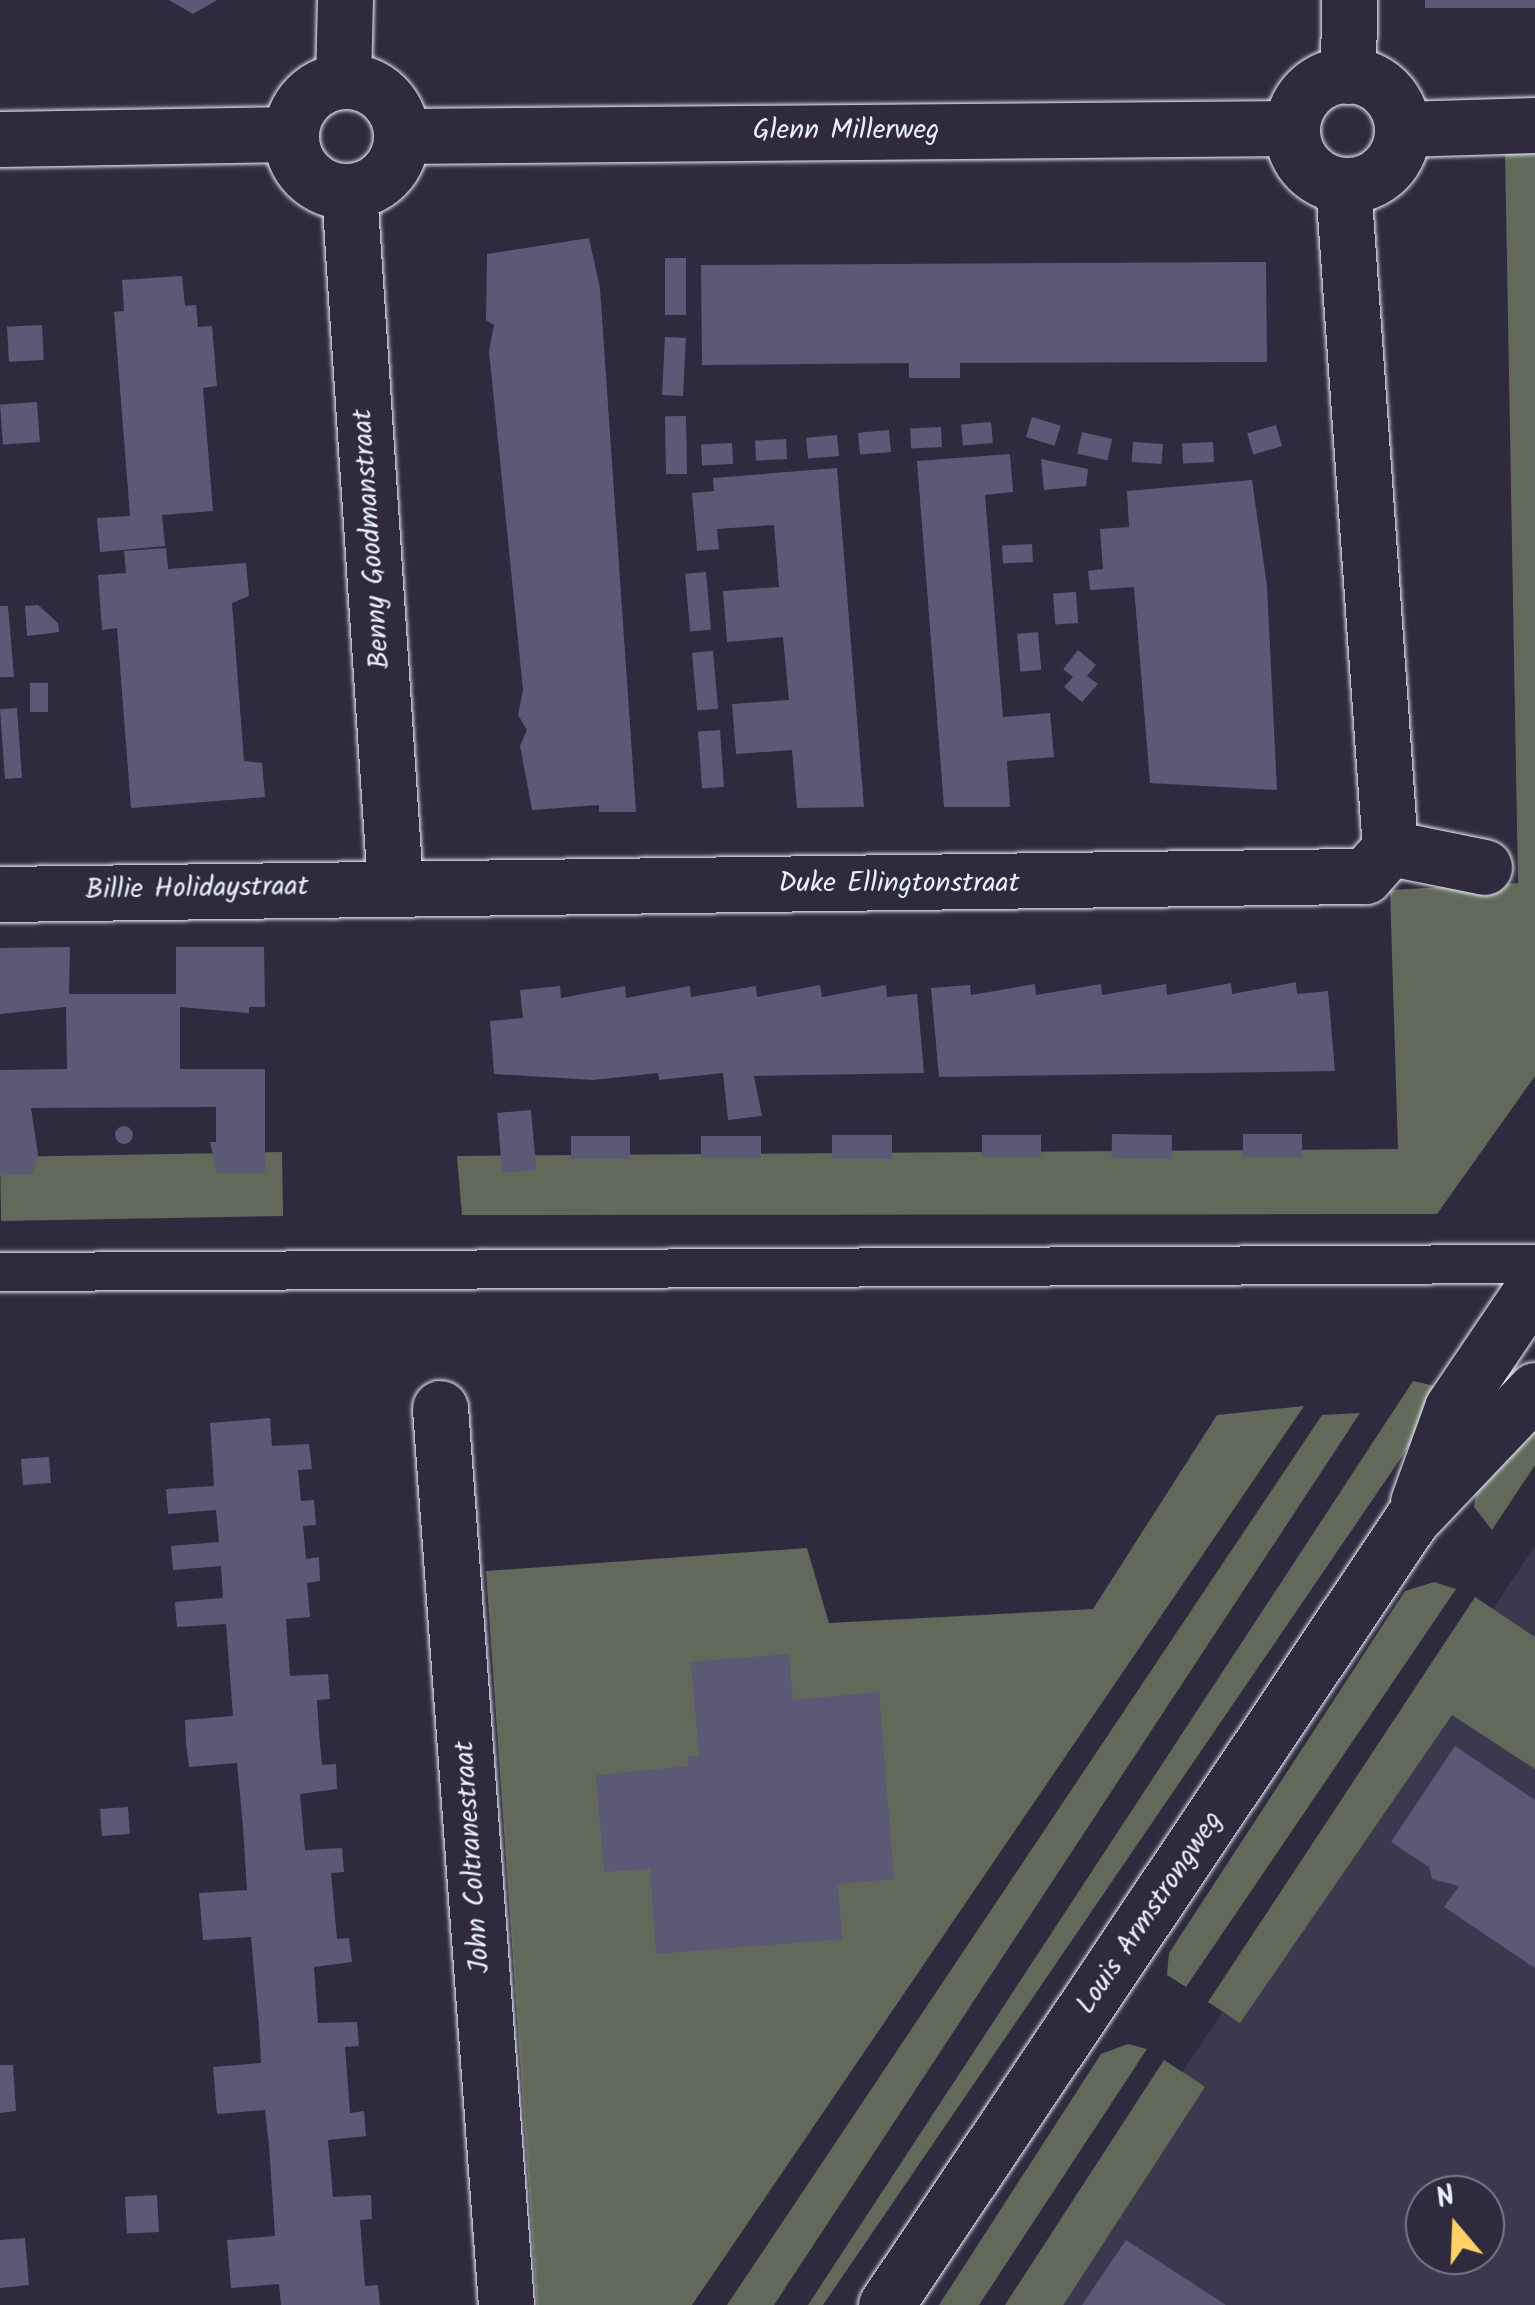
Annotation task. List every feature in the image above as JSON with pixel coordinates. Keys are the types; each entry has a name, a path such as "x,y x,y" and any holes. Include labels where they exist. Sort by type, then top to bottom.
{"street":[{"path":"343,81 345,0"},
{"path":"1348,76 1349,0"},
{"path":"1348,76 1386,91 1402,129 1388,166 1372,179 1343,185 1302,162 1292,128 1308,90 1348,76"},
{"path":"343,81 388,101 401,136 389,169 349,191 308,175 291,134 307,98 343,81"},
{"path":"1402,129 1535,125"},
{"name":"Glenn Millerweg","path":"401,136 1292,128"},
{"path":"0,138 291,134"},
{"path":"1343,185 1390,848 1484,866"},
{"name":"Benny Goodmanstraat","path":"349,191 395,886"},
{"name":"Duke Ellingtonstraat","path":"395,886 1365,876 1390,848"},
{"name":"Billie Holidaystraat","path":"0,894 395,886"},
{"name":"Louis Armstrongweg","path":"1412,1518 1452,1408 1535,1285"},
{"name":"Louis Armstrongweg","path":"886,2305 1412,1518 1535,1390"},
{"name":"John Coltranestraat","path":"440,1408 506,2305"}],"lane":[{"path":"0,1272 1535,1264"}],"shaded area":[{"path":"1535,1546 1535,2305 1026,2305"}],"green space":[{"path":"1505,150 1535,150 1535,1076 1437,1214 462,1215 457,1156 1398,1149 1390,890 1518,883"},
{"path":"282,1152 283,1216 1,1221 0,1157"},
{"path":"1413,1381 1448,1389 823,2305 808,2305"},
{"path":"1304,1406 692,2305 537,2305 486,1571 807,1548 829,1623 1093,1609 1217,1415"},
{"path":"1360,1413 774,2305 727,2305 1322,1415"},
{"path":"1535,1415 1535,1465 1492,1530 1474,1507 1476,1493"},
{"path":"1434,1582 1456,1589 1186,1987 1167,1975 1169,1953 1405,1591"},
{"path":"1475,1597 1535,1637 1535,1769 1452,1715 1240,2023 1208,2002"},
{"path":"1128,2044 1147,2049 979,2305 939,2305 1101,2054"},
{"path":"1164,2060 1205,2087 1063,2305 1005,2305"}],"building":[{"path":"169,0 217,0 193,14"},
{"path":"1425,0 1535,0 1535,8 1425,8"},
{"path":"589,238 600,288 636,812 599,812 599,805 532,810 520,746 527,730 518,715 523,690 489,351 494,325 486,320 487,254"},
{"path":"665,258 686,258 686,315 665,315"},
{"path":"1266,262 1267,362 960,363 960,378 909,378 909,363 702,365 701,265"},
{"path":"182,276 185,306 196,305 198,327 212,326 217,386 203,388 213,511 162,515 165,546 100,552 97,518 130,516 114,312 124,311 122,280"},
{"path":"42,325 44,360 9,362 7,327"},
{"path":"665,337 686,338 683,396 662,395"},
{"path":"37,402 40,442 3,444 0,405"},
{"path":"665,416 686,416 687,474 666,474"},
{"path":"1032,417 1061,426 1055,446 1026,437"},
{"path":"991,422 993,443 963,446 961,425"},
{"path":"1276,425 1282,446 1253,454 1247,433"},
{"path":"941,427 942,447 911,449 910,429"},
{"path":"889,430 891,452 860,455 858,433"},
{"path":"1082,432 1112,439 1107,460 1077,453"},
{"path":"837,435 839,456 808,459 806,438"},
{"path":"786,439 787,459 756,461 755,441"},
{"path":"1133,442 1163,444 1162,464 1132,462"},
{"path":"1213,442 1214,462 1183,464 1182,444"},
{"path":"732,443 733,464 702,466 701,445"},
{"path":"1010,454 1013,492 985,495 1003,717 1050,713 1054,757 1007,761 1010,807 944,807 917,461"},
{"path":"1041,459 1088,469 1086,486 1044,490"},
{"path":"837,468 864,807 797,808 792,750 736,754 732,704 789,700 783,637 727,642 723,591 779,587 774,525 717,529 719,549 697,551 692,493 714,491 713,478"},
{"path":"1252,480 1267,586 1277,790 1150,783 1134,587 1090,590 1088,571 1103,569 1100,529 1129,527 1127,491"},
{"path":"1032,544 1033,562 1003,564 1002,546"},
{"path":"166,548 168,569 246,563 249,596 232,603 244,761 262,763 265,797 131,808 117,628 102,630 98,575 126,573 124,551"},
{"path":"706,572 711,630 690,632 685,574"},
{"path":"1076,592 1078,623 1055,625 1053,594"},
{"path":"38,605 58,623 59,632 27,636 25,606"},
{"path":"0,606 8,606 14,677 0,677"},
{"path":"1038,632 1041,670 1020,672 1017,634"},
{"path":"1078,650 1096,665 1087,676 1098,684 1082,702 1064,687 1073,677 1063,669"},
{"path":"713,651 718,709 697,711 692,653"},
{"path":"30,683 48,683 48,712 30,712"},
{"path":"17,708 22,778 5,779 0,709"},
{"path":"720,730 724,787 702,788 698,732"},
{"path":"70,947 69,994 176,994 176,947 264,947 265,1007 249,1007 249,1013 180,1007 180,1069 265,1069 265,1173 217,1173 210,1142 216,1142 216,1107 31,1108 38,1155 32,1175 0,1175 0,1070 67,1069 66,1007 0,1014 0,948"},
{"path":"1296,982 1297,994 1328,991 1335,1071 939,1077 931,988 970,985 971,995 1035,984 1036,995 1101,984 1102,995 1166,984 1167,995 1231,983 1232,994"},
{"path":"820,985 822,997 886,985 887,997 917,994 924,1073 754,1076 762,1116 728,1120 723,1073 659,1080 658,1073 593,1080 494,1074 490,1021 523,1018 520,990 560,986 561,998 625,986 626,998 690,986 691,997 756,986 757,997"},
{"path":"531,1110 536,1170 502,1173 497,1113"},
{"path":"124,1126 131,1128 131,1142 124,1144 117,1142 115,1135 117,1128"},
{"path":"1112,1134 1172,1135 1172,1159 1112,1158"},
{"path":"1243,1134 1302,1134 1302,1157 1243,1157"},
{"path":"832,1135 892,1135 892,1159 832,1159"},
{"path":"982,1135 1041,1135 1041,1157 982,1157"},
{"path":"571,1136 630,1136 630,1159 571,1159"},
{"path":"701,1136 761,1136 761,1158 701,1158"},
{"path":"270,1418 272,1446 309,1444 312,1469 298,1470 301,1501 314,1500 316,1525 303,1526 306,1559 319,1557 320,1581 307,1583 310,1617 286,1619 290,1676 328,1674 330,1699 317,1700 319,1733 322,1765 336,1764 337,1789 300,1794 305,1850 342,1848 344,1872 331,1873 337,1939 349,1938 352,1962 314,1967 318,2023 357,2022 359,2046 345,2047 350,2113 364,2111 366,2136 328,2140 333,2197 371,2195 372,2219 360,2220 365,2286 378,2285 380,2305 281,2305 279,2284 231,2288 227,2240 275,2236 269,2145 265,2110 217,2114 213,2067 261,2063 251,1937 203,1940 199,1893 247,1890 243,1827 237,1763 189,1767 186,1743 185,1720 233,1716 226,1624 177,1627 175,1602 223,1598 221,1566 173,1570 171,1546 219,1542 216,1510 168,1514 166,1489 214,1486 210,1423"},
{"path":"49,1457 51,1483 23,1485 21,1459"},
{"path":"789,1654 793,1700 879,1692 894,1879 838,1884 842,1939 656,1954 650,1869 604,1872 596,1775 689,1766 688,1756 699,1755 691,1662"},
{"path":"1455,1746 1535,1800 1535,1968 1444,1907 1459,1886 1432,1879 1429,1867 1391,1842"},
{"path":"128,1807 130,1834 102,1836 100,1809"},
{"path":"0,2065 13,2065 16,2111 0,2113"},
{"path":"157,2195 159,2232 127,2234 125,2197"},
{"path":"25,2238 29,2285 0,2288 0,2240"},
{"path":"1126,2240 1226,2305 1082,2305"}]}
